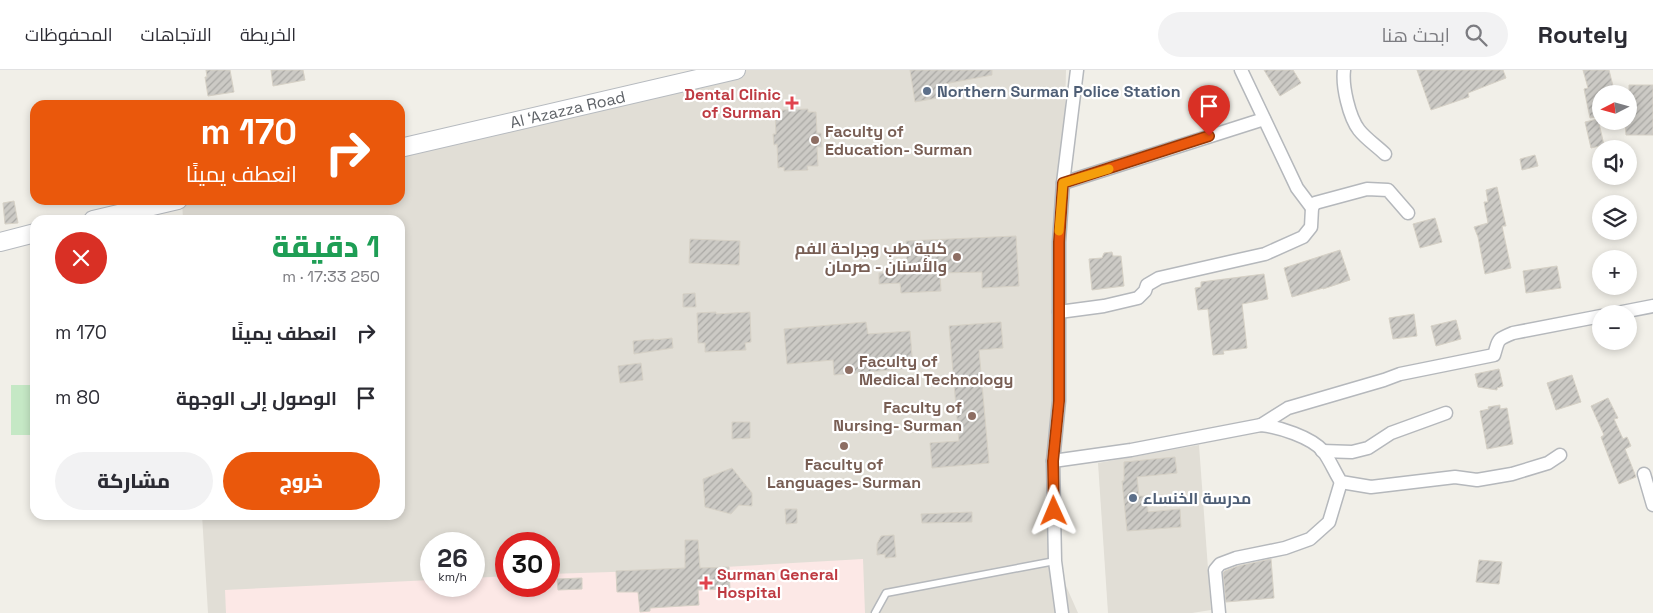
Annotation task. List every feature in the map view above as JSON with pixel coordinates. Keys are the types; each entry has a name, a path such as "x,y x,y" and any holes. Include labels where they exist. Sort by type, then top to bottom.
{"street":[{"name":"Al ‘Azazza Road","path":"405,147 736,70"},
{"path":"1062,613 1055,561 1053,461 1059,401 1059,242 1063,183 1077,70"},
{"path":"1240,70 1297,188 1312,208"},
{"path":"1344,70 1343,80 1348,104 1358,129 1385,154"},
{"path":"1063,183 1264,119"},
{"path":"1059,312 1104,306 1138,298 1145,292 1147,285 1159,278 1266,254 1303,237 1311,227 1312,208 1315,203 1367,189 1388,190 1408,213"},
{"path":"114,215 157,205"},
{"path":"0,242 30,235"},
{"path":"1637,309 1653,306"},
{"path":"1262,425 1288,408 1400,374 1494,355 1495,346 1500,338 1513,333 1592,318"},
{"path":"1322,450 1352,452 1368,448 1391,433 1446,413"},
{"path":"1053,461 1131,450 1262,425 1276,427 1301,437 1322,450 1341,482 1329,522 1310,539 1284,548 1236,558 1220,564 1215,570 1219,613"},
{"path":"1341,482 1371,487 1455,477 1477,480 1512,474 1548,463 1560,456"},
{"path":"1644,474 1653,505"}],"lane":[{"path":"875,613 886,593 1055,561"}],"shaded area":[{"path":"736,70 1066,70 1055,561 1078,613 208,613 202,520 405,520 405,215 183,215 182,205 405,205 405,147"},
{"path":"1199,445 1211,610 1192,613 1108,613 1098,463"},
{"name":"Surman General Hospital","path":"863,559 865,613 226,613 225,590 420,581 420,597 485,597 485,577 495,577 495,597 560,597 560,574 673,570"}],"green space":[{"path":"11,385 30,385 30,435 11,435"}],"building":[{"path":"206,70 230,70 234,92 208,96 205,77 207,77"},
{"path":"271,70 303,70 305,80 273,86"},
{"name":"Northern Surman Police Station","path":"910,70 992,70 992,75 939,85 943,97 915,102"},
{"path":"1264,70 1293,70 1301,83 1280,96"},
{"path":"1417,70 1503,70 1506,78 1468,93 1469,97 1431,110"},
{"path":"1583,70 1609,70 1613,85 1592,85 1592,118 1590,118 1584,89 1588,88"},
{"path":"1638,85 1653,85 1653,135 1626,135 1626,130 1638,130"},
{"path":"808,109 808,112 816,112 817,133 821,133 822,147 817,147 818,166 807,166 808,170 784,171 784,167 778,168 777,144 774,145 773,134 776,134 775,113 782,113 782,110"},
{"path":"1592,120 1592,130 1601,130 1603,140 1592,140 1592,148 1591,148 1585,122"},
{"path":"1535,155 1538,166 1522,170 1520,159"},
{"path":"1497,187 1506,226 1502,226 1511,268 1485,274 1478,237 1474,227 1488,223 1484,202 1488,202 1486,190"},
{"path":"14,201 18,223 5,224 3,203"},
{"path":"1435,218 1442,242 1420,248 1413,224"},
{"path":"1016,236 1019,286 982,288 982,272 940,273 941,291 901,293 900,283 879,284 879,273 907,272 906,241"},
{"path":"690,239 740,241 739,265 689,263"},
{"path":"1340,250 1350,280 1292,297 1284,268"},
{"path":"1112,252 1113,256 1121,256 1124,286 1092,290 1089,259 1102,258 1104,253"},
{"path":"1557,266 1561,288 1526,293 1523,271"},
{"path":"1264,274 1268,299 1242,304 1247,348 1223,351 1224,354 1213,355 1208,309 1198,310 1195,288 1201,287 1201,282"},
{"path":"695,293 696,307 683,307 683,294"},
{"path":"716,312 716,314 750,312 751,342 745,343 746,350 705,352 705,343 698,343 697,313"},
{"path":"1414,314 1417,336 1393,339 1389,318"},
{"path":"1456,320 1461,339 1436,346 1431,326"},
{"path":"866,322 868,334 910,331 913,368 834,375 833,360 787,364 784,329"},
{"path":"1001,322 1003,348 979,350 989,463 932,468 930,443 959,441 949,326"},
{"path":"672,338 673,348 634,354 633,341"},
{"path":"641,363 643,380 620,383 618,366"},
{"path":"1499,369 1503,386 1497,388 1497,390 1478,387 1475,374"},
{"path":"1572,375 1581,402 1556,410 1547,383"},
{"path":"1608,398 1618,418 1614,419 1623,439 1627,437 1631,446 1625,449 1636,477 1619,484 1601,437 1604,435 1591,406"},
{"path":"1500,405 1500,409 1507,408 1513,444 1487,449 1480,411 1489,409 1488,407"},
{"path":"732,422 750,422 750,438 732,439"},
{"path":"1175,457 1177,473 1137,477 1139,496 1147,496 1148,512 1180,509 1181,527 1127,531 1122,481 1124,481 1124,462"},
{"path":"732,468 752,493 752,506 739,505 731,514 705,507 703,479"},
{"path":"785,509 797,509 797,523 786,524"},
{"path":"972,512 972,522 922,523 921,514"},
{"path":"894,535 896,557 885,558 885,554 877,555 877,544 881,536"},
{"path":"685,540 698,540 700,568 729,567 730,589 698,590 699,605 650,608 650,611 640,612 638,592 617,592 616,571 685,568"},
{"path":"1271,559 1274,598 1226,602 1223,573 1225,571 1238,566"},
{"path":"1479,560 1502,562 1499,584 1476,582"},
{"path":"582,578 582,589 560,590 560,579"}],"slow traffic":[{"path":"1059,231 1063,183 1109,169"}],"place":[{"name":"Northern Surman Police Station","path":"927,91"},
{"name":"Dental Clinic of Surman","path":"792,103"},
{"name":"Faculty of Education- Surman","path":"815,140"},
{"name":"كلية طب وجراحة الفم والأسنان - صرمان","path":"957,257"},
{"name":"Faculty of Medical Technology","path":"849,370"},
{"name":"Faculty of Nursing- Surman","path":"972,416"},
{"name":"Faculty of Languages- Surman","path":"844,446"},
{"name":"مدرسة الخنساء","path":"1133,498"},
{"name":"Surman General Hospital","path":"706,583"}],"route":[{"path":"1054,511 1053,461 1059,401 1059,242 1063,183 1209,136"}]}
